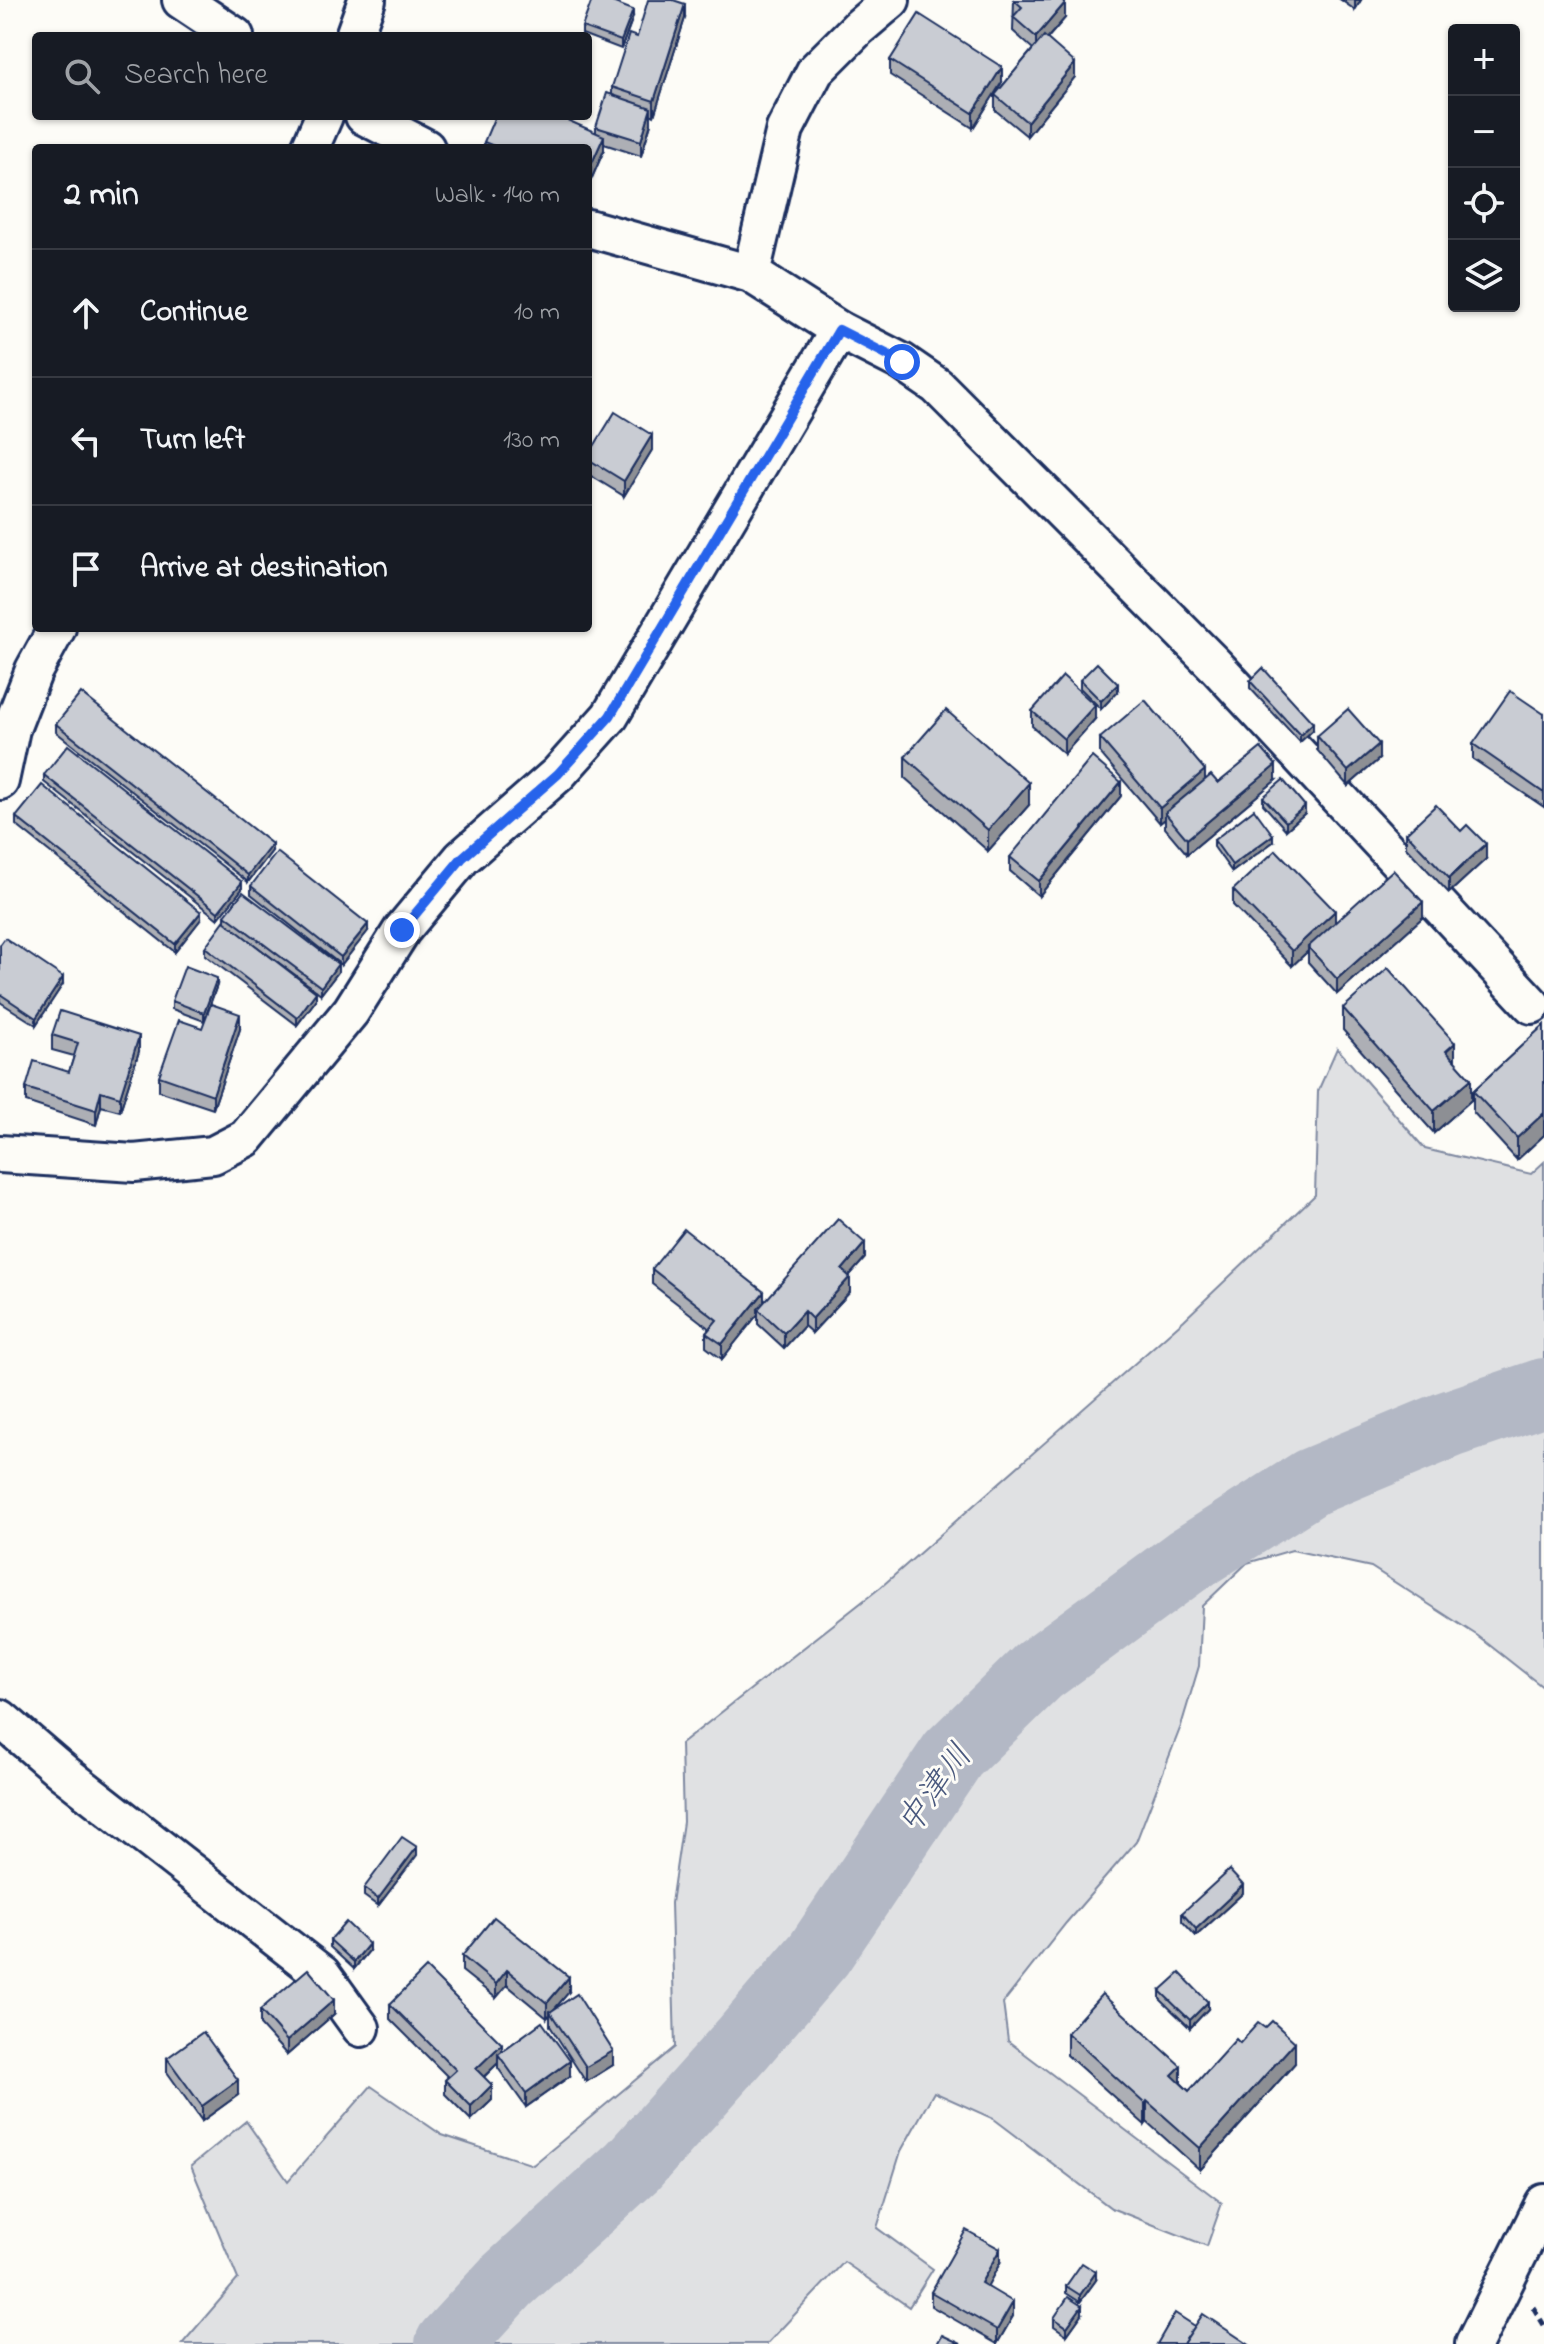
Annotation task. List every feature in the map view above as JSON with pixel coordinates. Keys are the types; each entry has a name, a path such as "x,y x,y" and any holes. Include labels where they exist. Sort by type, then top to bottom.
{"street":[{"path":"181,0 229,32"},
{"path":"355,32 367,0"},
{"path":"751,274 785,129 815,71 891,0"},
{"path":"312,144 322,120"},
{"path":"372,120 418,144"},
{"path":"592,229 751,274 839,330 902,362 937,386 1215,665 1532,1005"},
{"path":"0,1154 134,1163 213,1155 246,1138 351,1011 402,930 462,858 558,774 610,716 839,330"},
{"path":"0,781 11,729 34,670 55,632"},
{"path":"0,1718 64,1773 322,1974 361,2028"},
{"path":"1474,2344 1544,2203"}],"shaded area":[{"path":"1337,1048 1425,1149 1531,1174 1544,1162 1544,1688 1478,1636 1371,1567 1292,1550 1247,1563 1202,1606 1199,1666 1181,1726 1136,1842 1003,2003 1008,2041 1222,2203 1207,2246 1111,2208 994,2119 934,2092 901,2151 877,2228 933,2269 909,2307 844,2262 767,2344 182,2344 238,2279 191,2166 246,2121 288,2181 371,2086 442,2135 533,2165 675,2047 671,1903 683,1822 681,1744 881,1587 1184,1320 1315,1195 1318,1091"}],"building":[{"path":"592,0 607,0 633,10 621,41 582,27"},
{"path":"648,0 673,0 685,4 654,101 612,87 629,34 637,37"},
{"path":"1014,0 1062,0 1065,3 1036,37 1013,17 1022,7"},
{"path":"919,14 1002,67 973,113 890,60"},
{"path":"1044,36 1075,63 1027,122 995,95"},
{"path":"607,93 651,108 641,141 596,127"},
{"path":"493,120 567,120 604,136 592,163 592,144 484,142"},
{"path":"615,412 652,435 624,481 592,461 592,449"},
{"path":"1097,663 1118,684 1101,701 1080,680"},
{"path":"1263,668 1313,723 1300,735 1250,681"},
{"path":"1063,676 1095,705 1064,739 1032,711"},
{"path":"1510,691 1544,714 1544,793 1473,744"},
{"path":"81,693 272,844 248,875 56,724"},
{"path":"1145,700 1205,770 1160,808 1100,738"},
{"path":"1348,709 1379,744 1348,771 1317,736"},
{"path":"946,710 1029,783 988,830 905,757"},
{"path":"68,745 242,882 218,912 44,775"},
{"path":"1261,748 1276,765 1187,839 1165,813 1211,775 1218,783"},
{"path":"1092,757 1121,782 1039,881 1010,857"},
{"path":"1283,780 1305,806 1286,822 1263,797"},
{"path":"42,785 201,912 175,944 16,817"},
{"path":"1436,805 1461,831 1467,825 1486,844 1449,878 1406,833"},
{"path":"1254,809 1273,835 1232,865 1214,840"},
{"path":"1276,850 1335,911 1292,951 1233,890"},
{"path":"277,852 368,924 341,957 251,886"},
{"path":"1393,870 1423,902 1337,979 1308,947"},
{"path":"243,892 338,964 321,987 225,915"},
{"path":"224,921 316,992 297,1018 205,947"},
{"path":"5,938 63,977 36,1018 0,994 0,945"},
{"path":"185,966 217,978 204,1013 172,1001"},
{"path":"1388,968 1455,1043 1446,1051 1471,1079 1434,1111 1343,1008"},
{"path":"211,1004 240,1014 213,1095 159,1076 179,1020 202,1028"},
{"path":"60,1011 139,1036 120,1097 101,1091 96,1110 26,1088 34,1061 69,1072 78,1043 52,1035"},
{"path":"1544,1025 1544,1113 1517,1138 1473,1091"},
{"path":"838,1219 865,1243 842,1270 850,1277 812,1319 804,1311 784,1333 758,1309"},
{"path":"684,1229 764,1292 722,1344 706,1333 717,1320 652,1269"},
{"path":"402,1837 417,1847 378,1899 364,1888"},
{"path":"1229,1870 1243,1885 1196,1929 1182,1913"},
{"path":"494,1917 569,1977 547,2003 507,1970 496,1984 462,1956"},
{"path":"346,1922 369,1944 354,1962 330,1940"},
{"path":"426,1968 502,2044 476,2069 492,2085 471,2106 445,2080 456,2070 390,2004"},
{"path":"308,1969 334,2000 287,2041 260,2010"},
{"path":"1180,1973 1208,2002 1190,2020 1160,1991"},
{"path":"577,1994 613,2051 586,2067 550,2012"},
{"path":"1102,1994 1181,2066 1172,2075 1189,2091 1236,2039 1240,2043 1258,2023 1265,2028 1272,2021 1295,2042 1200,2148 1147,2101 1145,2104 1067,2033"},
{"path":"542,2022 570,2061 526,2093 498,2054"},
{"path":"203,2032 238,2080 202,2106 167,2058"},
{"path":"966,2230 1000,2249 981,2283 1013,2302 997,2330 931,2292"},
{"path":"1082,2263 1096,2272 1080,2295 1066,2286"},
{"path":"1068,2297 1082,2306 1067,2327 1054,2318"},
{"path":"1175,2313 1195,2326 1183,2344 1157,2344"},
{"path":"1203,2314 1248,2344 1183,2344"},
{"path":"942,2335 961,2344 937,2344"}],"waterway":[{"name":"中津川","path":"449,2344 507,2281 633,2166 743,2043 819,1954 953,1754 1038,1671 1187,1561 1311,1482 1450,1424 1544,1392"}],"route":[{"path":"402,930 462,858 558,774 610,716 839,330 902,362"}]}
